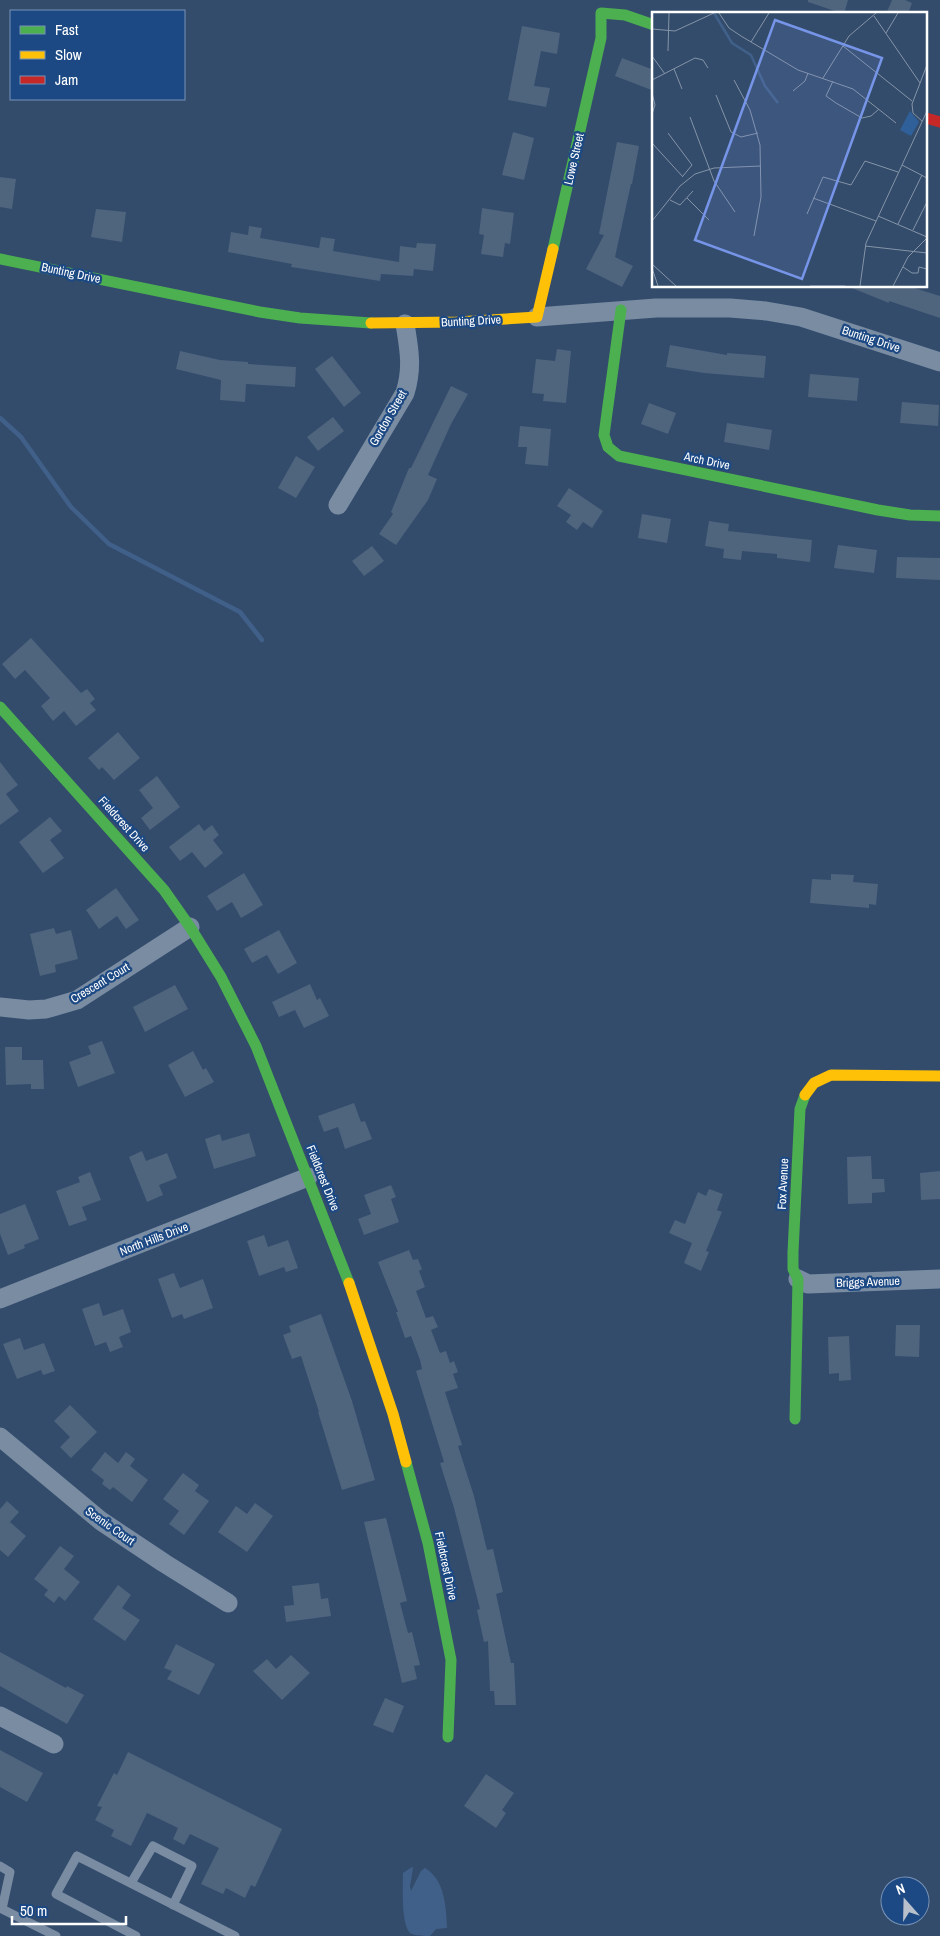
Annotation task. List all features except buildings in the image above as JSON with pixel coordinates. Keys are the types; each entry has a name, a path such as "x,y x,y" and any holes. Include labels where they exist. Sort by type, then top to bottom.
{"street":[{"path":"602,7 652,24"},
{"name":"Lowe Street","path":"537,317 601,38 602,7"},
{"name":"Bunting Drive","path":"0,259 288,318 342,323 480,322 621,310 702,307 748,310 792,315 868,337 940,362"},
{"name":"Arch Drive","path":"621,310 604,435 608,447 619,456 878,509 928,517 940,516"},
{"name":"Gordon Street","path":"338,506 405,393 411,363 405,324"},
{"name":"Fieldcrest Drive","path":"0,707 164,890 221,977 243,1020 346,1274 394,1414 428,1543 451,1660 448,1737"},
{"name":"Crescent Court","path":"0,1007 28,1010 46,1009 77,1000 190,927"},
{"name":"Fox Avenue","path":"795,1419 798,1279 793,1270 793,1243 802,1098 806,1090 822,1077 831,1074 940,1076"},
{"name":"North Hills Drive","path":"0,1299 308,1177"},
{"name":"Briggs Avenue","path":"798,1279 808,1284 940,1279"},
{"name":"Scenic Court","path":"0,1437 101,1521 164,1564 228,1603"},
{"path":"0,1716 54,1744"}],"lane":[{"path":"130,1884 152,1846 192,1866 173,1905"},
{"path":"136,1936 56,1894 77,1856 235,1936"},
{"path":"0,1866 10,1872 2,1909 56,1936"}],"water":[{"path":"412,1867 411,1891 421,1871 425,1868 437,1879 443,1895 447,1928 436,1929 430,1936 410,1933 405,1921 403,1873"}],"waterway":[{"path":"0,418 21,437 71,507 109,544 240,612 262,640"}],"traffic: fast":[{"path":"553,249 601,38 601,13 625,15 652,24"},
{"path":"0,259 260,312 300,318 371,323"},
{"path":"621,310 604,435 608,447 619,456 878,510 910,515 940,516"},
{"path":"0,707 164,890 221,977 256,1046 349,1283"},
{"path":"795,1419 798,1279 793,1269 793,1252 800,1109 805,1095"},
{"path":"406,1462 428,1543 451,1660 448,1737"}],"traffic: slow":[{"path":"371,323 457,322 537,317 553,249"},
{"path":"805,1095 814,1083 831,1075 940,1076"},
{"path":"349,1283 393,1414 406,1462"}],"traffic: jam":[{"path":"928,119 940,122"}]}
